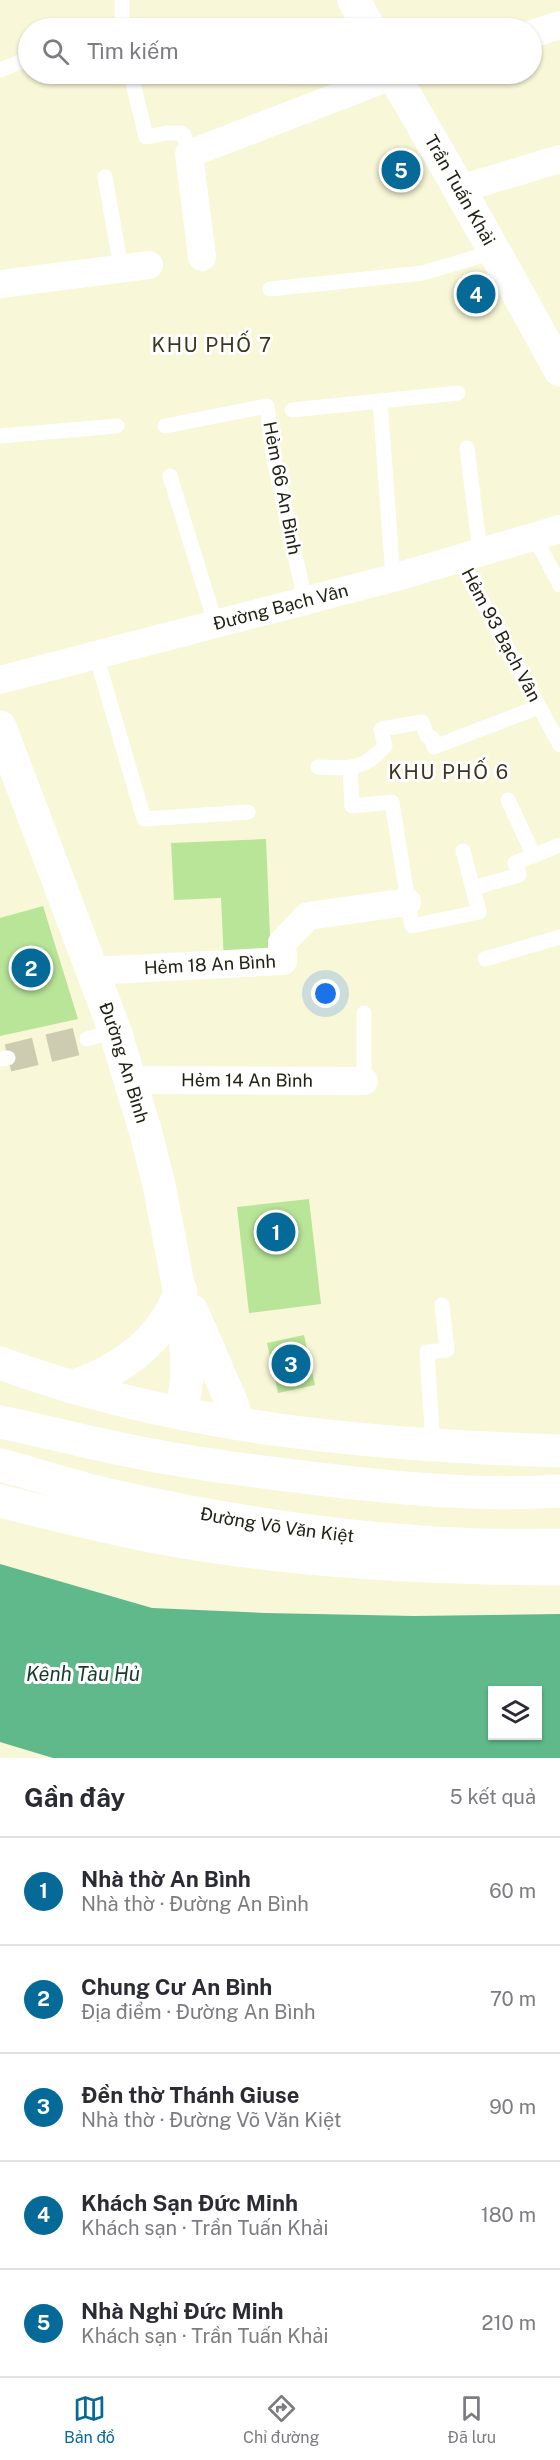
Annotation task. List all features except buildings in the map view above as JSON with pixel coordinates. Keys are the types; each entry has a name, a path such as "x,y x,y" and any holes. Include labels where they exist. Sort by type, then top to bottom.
{"main road":[{"path":"354,0 364,18"},
{"name":"Trần Tuấn Khải","path":"401,84 493,252 555,351"},
{"name":"Đường An Bình","path":"0,727 8,777 90,970 101,1035 130,1080 159,1185 181,1291 187,1349 187,1376 161,1522"},
{"path":"72,1387 102,1376 133,1358 166,1321 181,1291"},
{"path":"181,1291 198,1323 233,1406 244,1450 252,1461 267,1472"},
{"path":"0,1340 33,1375"},
{"path":"0,1363 72,1387 182,1413 324,1436 434,1445 560,1451"},
{"path":"0,1422 173,1459 267,1472 381,1486 450,1491 526,1493 560,1491"},
{"name":"Đường Võ Văn Kiệt","path":"0,1465 103,1493 161,1522 310,1559 460,1569 560,1569"},
{"name":"Đường Võ Văn Kiệt","path":"0,1501 96,1525 161,1522 289,1530 362,1539 490,1545 560,1545"}],"street":[{"path":"542,31 560,25"},
{"path":"202,257 189,153 369,84"},
{"path":"460,189 560,159"},
{"path":"0,284 149,265"},
{"name":"Đường Bạch Vân","path":"0,680 393,578 547,533"},
{"name":"Hẻm 18 An Bình","path":"90,970 283,961 282,943 308,916 407,902"},
{"name":"Hẻm 14 An Bình","path":"130,1080 364,1081"}],"lane":[{"path":"122,0 122,18"},
{"path":"0,70 18,63"},
{"path":"133,84 146,137 181,133 184,135 189,153"},
{"path":"105,177 121,268"},
{"path":"270,289 423,273 493,252"},
{"path":"292,410 458,393"},
{"path":"380,400 393,578"},
{"name":"Hẻm 66 An Bình","path":"165,426 267,406 274,460 305,600"},
{"path":"0,436 117,426"},
{"path":"467,448 469,554"},
{"path":"170,476 216,625"},
{"path":"547,533 560,585"},
{"name":"Hẻm 93 Bạch Vân","path":"469,554 539,707 560,745"},
{"path":"96,655 144,819 249,812"},
{"path":"318,767 350,768 372,760 385,746 381,729 422,722 427,735 432,738 434,747 539,707"},
{"path":"350,768 352,806 392,802 412,926 479,912 463,851"},
{"path":"508,800 534,856"},
{"path":"472,888 519,875 515,863 560,845"},
{"path":"485,959 560,937"},
{"path":"364,1013 364,1081"},
{"path":"434,1445 427,1352 447,1350 442,1305"}],"water":[{"name":"Kênh Tàu Hủ","path":"0,1564 152,1608 414,1616 560,1614 560,1758 53,1758 0,1742"}],"tunnel":[{"path":"8,1058 87,1039"}],"place":[{"name":"Nhà Nghỉ Đức Minh","path":"401,170"},
{"name":"Khách Sạn Đức Minh","path":"476,294"},
{"name":"Chung Cư An Bình","path":"31,968"},
{"name":"Nhà thờ An Bình","path":"276,1232"},
{"name":"Đền thờ Thánh Giuse","path":"291,1364"}],"district":[{"name":"KHU PHỐ 7","path":"212,345"},
{"name":"KHU PHỐ 6","path":"449,772"}]}
